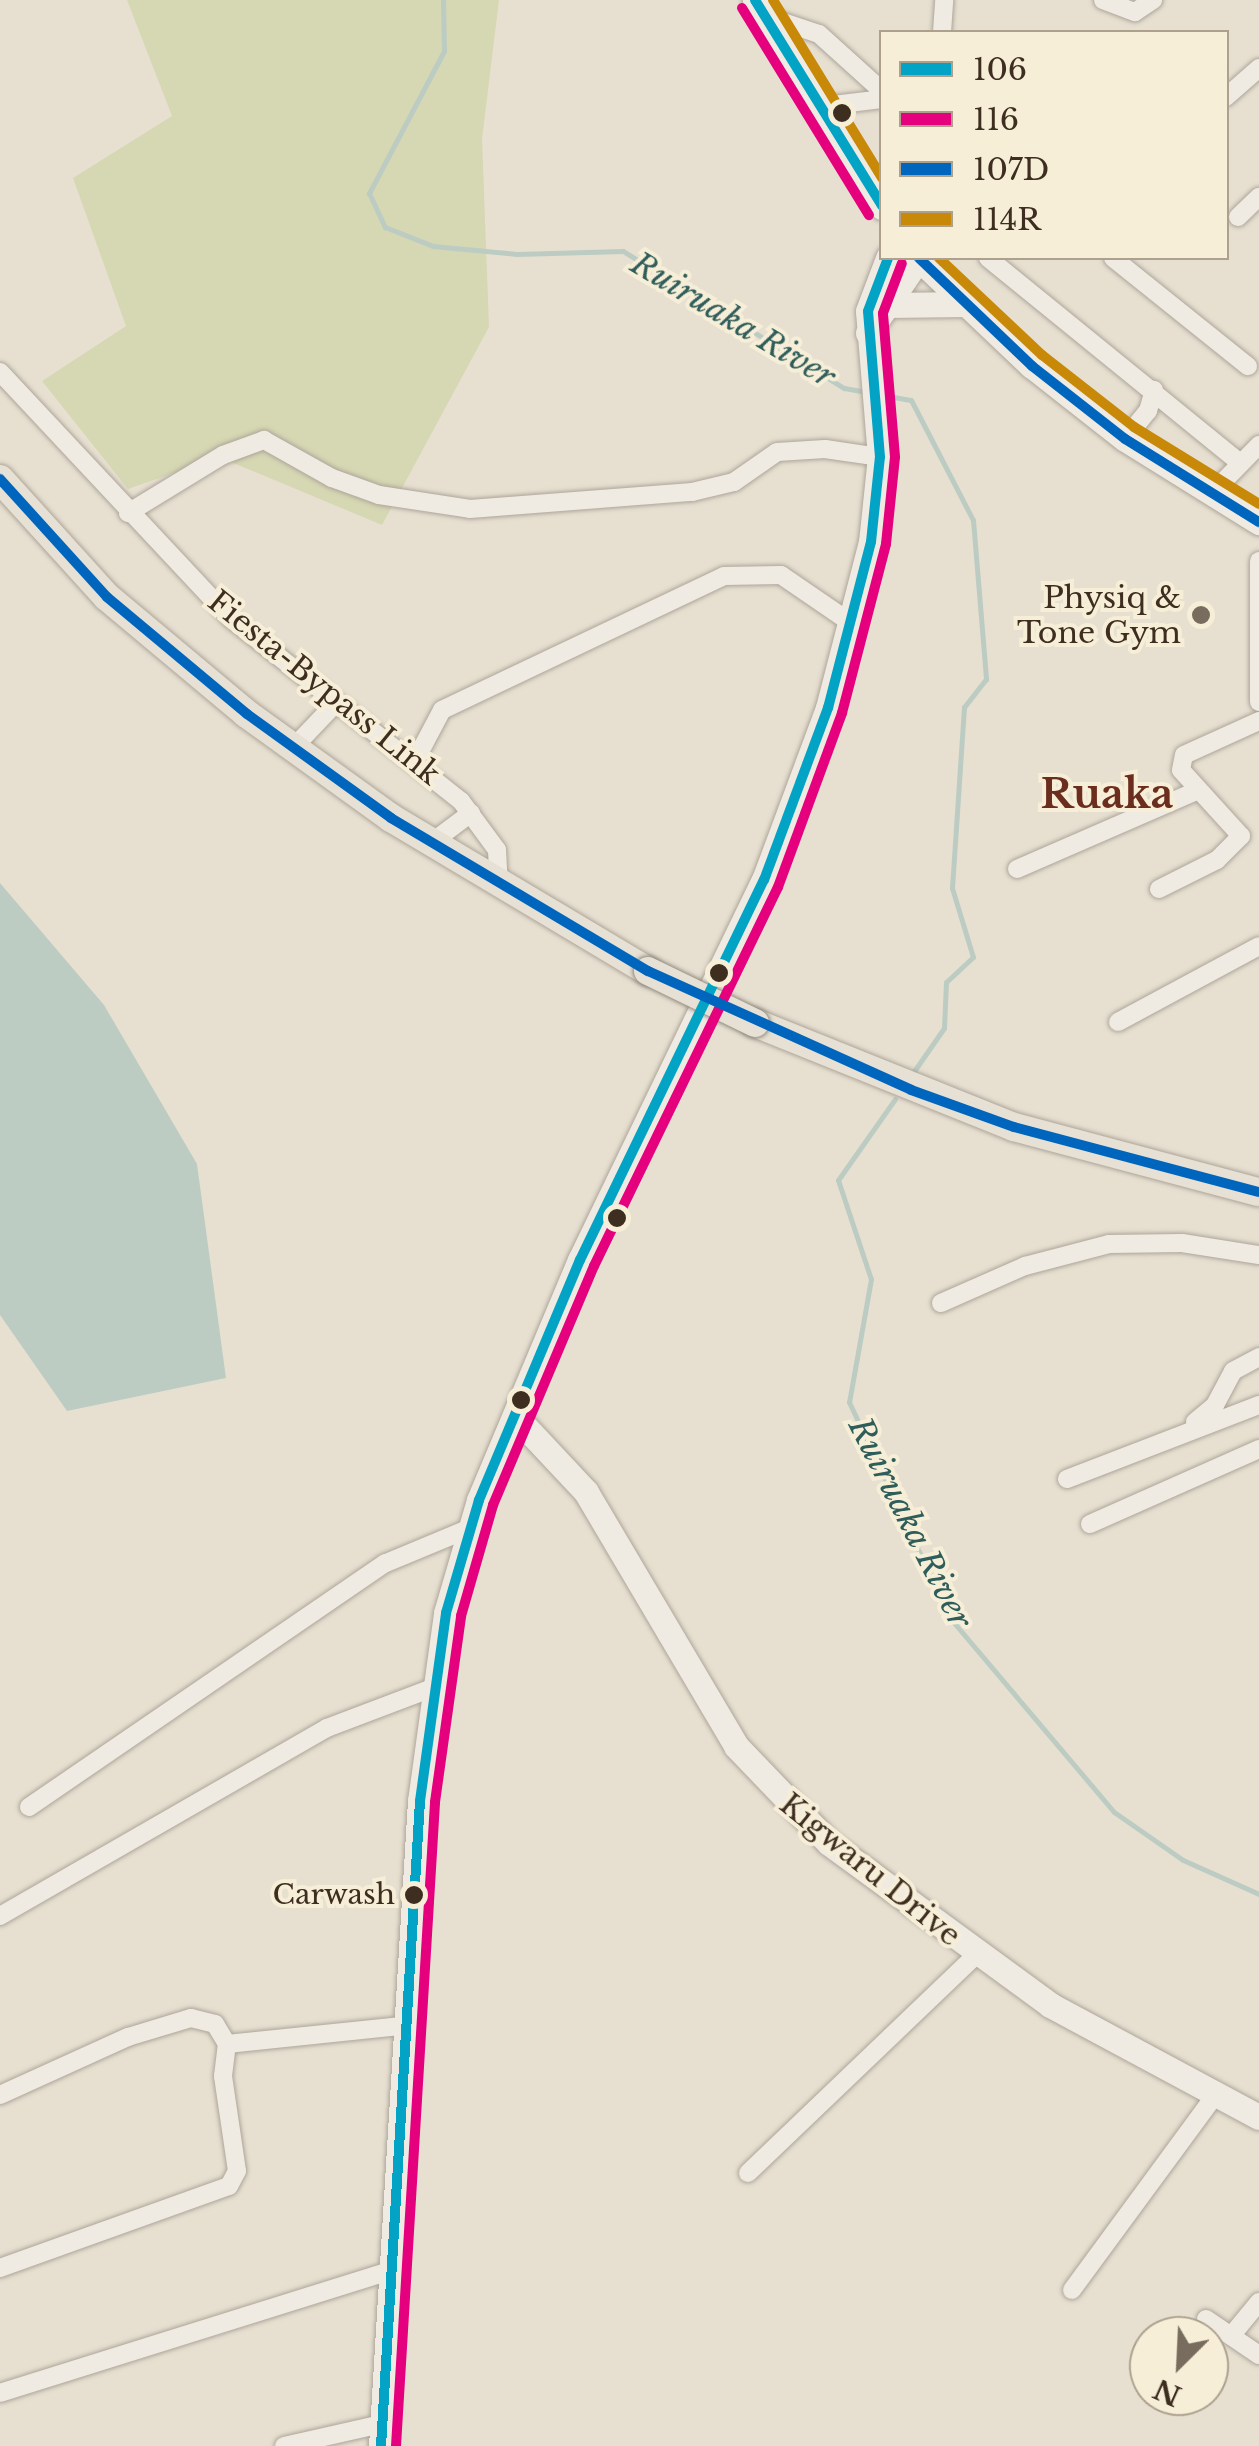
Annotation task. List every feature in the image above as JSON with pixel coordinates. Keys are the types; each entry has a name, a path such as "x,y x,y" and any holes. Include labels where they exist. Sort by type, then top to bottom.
{"main road":[{"path":"758,7 816,107 879,202"},
{"path":"382,2435 402,2026 435,1687 470,1528 580,1260 764,880 822,727 871,542 880,457 868,311 887,260"},
{"path":"868,333 918,260"},
{"path":"921,260 1124,440 1259,522"},
{"path":"888,304 967,304"},
{"path":"0,479 107,598 293,748 392,818 499,886 648,972 896,1084 1014,1127 1249,1190"},
{"name":"Kigwaru Drive","path":"515,1416 586,1492 689,1674 772,1789 829,1843 976,1956 1215,2095 1259,2116"}],"street":[{"path":"942,30 944,0"},
{"path":"1102,0 1135,12 1153,0"},
{"path":"758,7 818,34 879,88"},
{"path":"1229,93 1259,68"},
{"path":"816,107 879,100"},
{"path":"1238,217 1259,197"},
{"path":"991,260 1240,462"},
{"path":"1116,260 1248,366"},
{"name":"Fiesta-Bypass Link","path":"0,372 230,618 334,705 414,761 471,813 497,850 499,886"},
{"path":"1124,440 1148,411 1154,390"},
{"path":"128,513 223,454 264,440 332,478 379,494 470,509 692,492 734,482 777,452 824,449 880,457"},
{"path":"1211,494 1259,445"},
{"path":"1259,561 1259,702"},
{"path":"414,761 442,710 724,576 781,576 851,623"},
{"path":"293,748 334,705"},
{"path":"1159,889 1239,841 1240,829 1181,770 1184,755 1259,721"},
{"path":"1017,869 1199,790"},
{"path":"430,842 471,813"},
{"path":"1118,1022 1259,946"},
{"path":"941,1302 1025,1266 1108,1244 1182,1242 1259,1254"},
{"path":"1178,1434 1215,1406 1233,1372 1259,1357"},
{"path":"1066,1479 1259,1404"},
{"path":"1090,1524 1259,1449"},
{"path":"29,1807 386,1564 470,1528"},
{"path":"0,1916 327,1728 435,1687"},
{"path":"748,2173 976,1956"},
{"path":"0,2094 128,2037 191,2018 214,2024 227,2044 224,2076 237,2171 229,2186 0,2268"},
{"path":"227,2044 402,2026"},
{"path":"1072,2290 1215,2095"},
{"path":"0,2393 389,2271"},
{"path":"1232,2336 1259,2302"},
{"path":"1229,2334 1259,2355"},
{"path":"284,2446 382,2435"}],"green space":[{"path":"127,0 499,0 482,139 489,327 382,525 219,457 128,489 42,381 126,326 73,178 172,116"}],"shaded area":[{"path":"0,883 104,1005 197,1164 226,1378 67,1411 0,1315"}],"waterway":[{"name":"Ruiruaka River","path":"443,0 444,51 369,193 385,227 433,246 517,254 623,251 844,388 867,392"},
{"name":"Ruiruaka River","path":"882,395 911,400 973,520 986,679 964,707 952,888 973,957 946,982 944,1028 912,1074"},
{"name":"Ruiruaka River","path":"895,1099 838,1180 871,1279 849,1402 950,1618 1114,1812 1183,1860 1259,1894"}],"transit line":[{"name":"106","path":"755,0 879,201"},
{"name":"114R","path":"773,0 879,173"},
{"name":"116","path":"742,8 869,215"},
{"name":"106","path":"381,2446 420,1801 446,1613 479,1500 580,1260 764,880 828,708 871,542 880,457 868,311 887,260"},
{"name":"107D","path":"921,260 1032,366 1125,439 1259,522"},
{"name":"114R","path":"941,260 1042,355 1134,427 1259,504"},
{"name":"116","path":"396,2446 435,1802 461,1616 493,1505 594,1266 778,887 842,713 886,544 895,457 883,313 902,263"},
{"name":"107D","path":"0,479 107,597 247,714 391,818 648,971 911,1090 1014,1127 1259,1192"}],"place":[{"name":"Physiq & Tone Gym","path":"1201,615"},
{"name":"Carwash","path":"414,1895"}],"district":[{"name":"Ruaka","path":"1107,794"}]}
